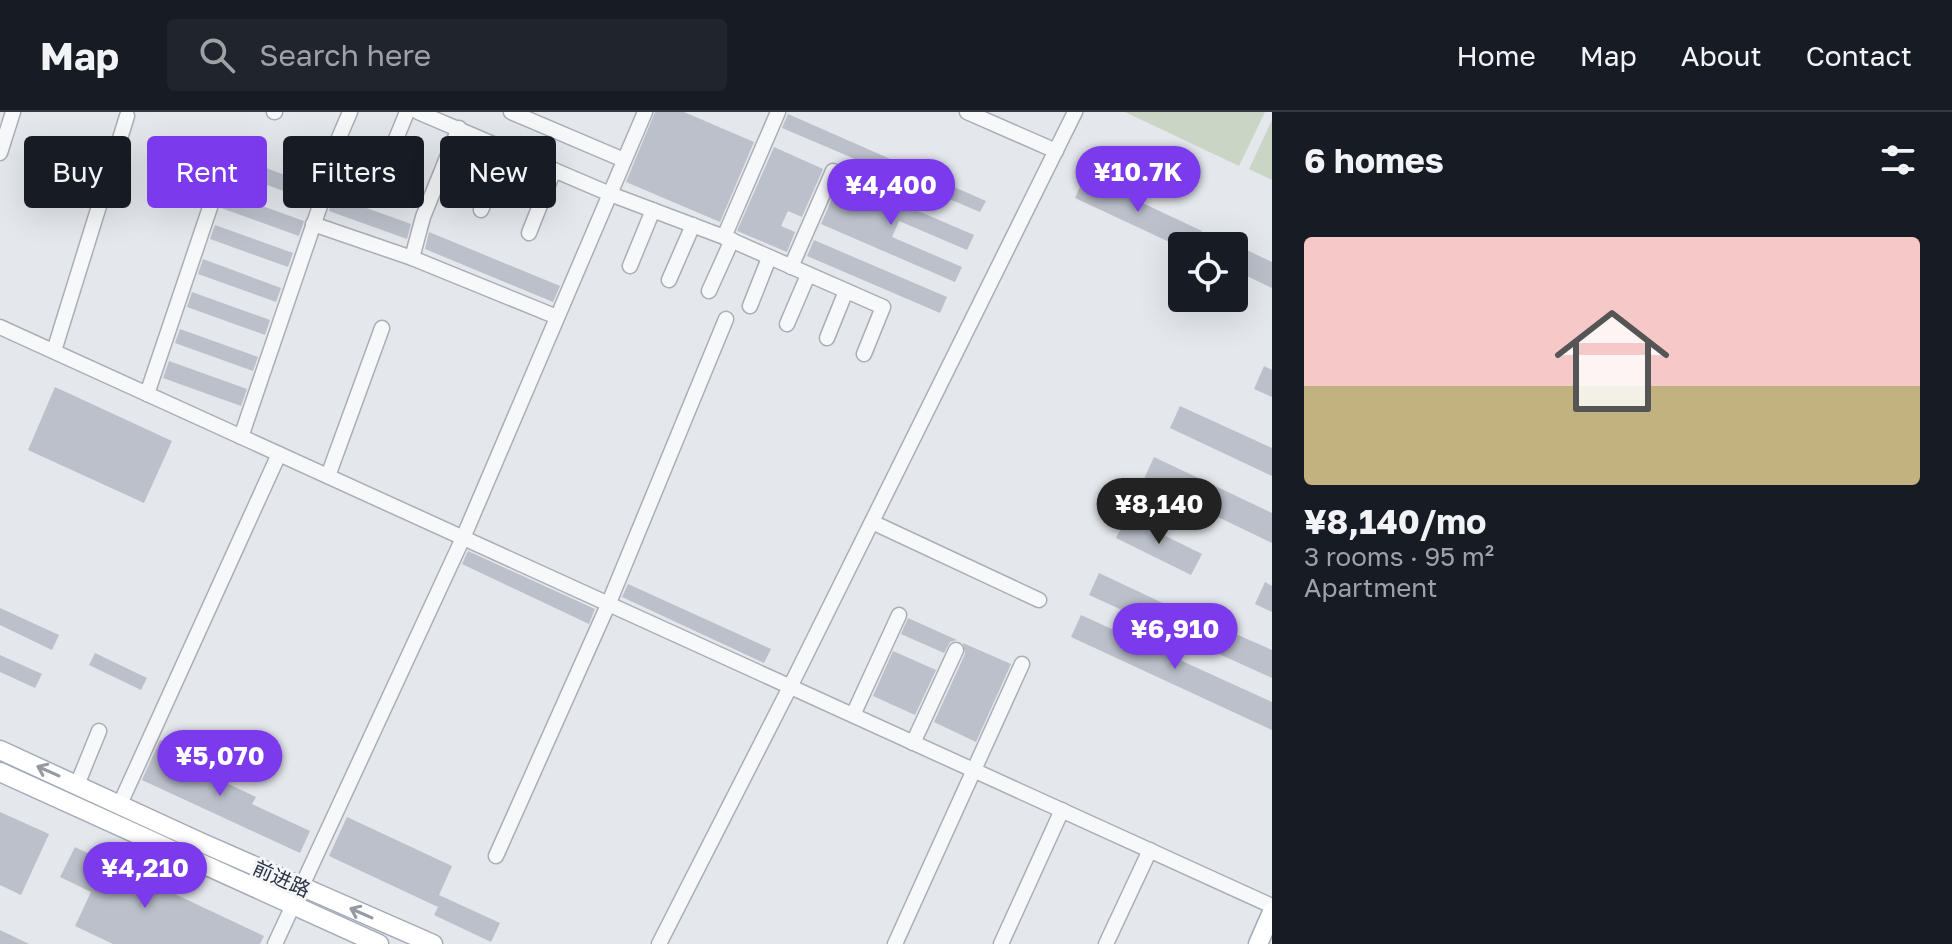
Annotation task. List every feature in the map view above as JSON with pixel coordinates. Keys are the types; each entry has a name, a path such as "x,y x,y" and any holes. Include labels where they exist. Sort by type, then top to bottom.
{"main road":[{"name":"前进路","path":"0,750 433,944"},
{"name":"前进路","path":"0,772 379,944"},
{"path":"1258,944 1272,912"}],"street":[{"path":"0,153 13,112"},
{"path":"340,136 350,112"},
{"path":"397,136 407,112"},
{"path":"418,112 441,116 477,136"},
{"path":"511,112 624,160"},
{"path":"275,944 463,538 645,112"},
{"path":"709,291 778,112"},
{"path":"967,112 1056,151"},
{"path":"659,944 1075,112"},
{"path":"54,351 127,116"},
{"path":"412,258 423,217 459,128"},
{"path":"556,171 728,239 883,307 864,354"},
{"path":"791,267 833,171"},
{"path":"147,394 210,208"},
{"path":"241,437 319,208"},
{"path":"529,233 539,208"},
{"path":"630,266 653,210"},
{"path":"313,224 412,258 557,317"},
{"path":"669,280 693,225"},
{"path":"750,306 769,258"},
{"path":"787,324 808,275"},
{"path":"827,338 846,291"},
{"path":"496,856 608,605 726,319"},
{"path":"0,327 1272,906"},
{"path":"328,476 382,328"},
{"path":"120,804 279,454"},
{"path":"872,522 1039,600"},
{"path":"853,715 899,615"},
{"path":"913,743 956,650"},
{"path":"895,944 1022,664"},
{"path":"77,785 99,731"},
{"path":"1001,944 1062,810"},
{"path":"1106,944 1150,850"}],"green space":[{"path":"1125,112 1265,112 1239,166"},
{"path":"1272,120 1272,180 1249,169"}],"building":[{"path":"655,112 684,112 754,142 720,222 626,182"},
{"path":"788,114 986,201 980,212 782,128"},
{"path":"774,147 823,169 802,217 788,211 781,226 795,232 787,252 737,231"},
{"path":"267,168 283,174 283,191 267,185"},
{"path":"1085,176 1202,231 1168,232 1168,241 1075,198"},
{"path":"841,178 974,235 967,250 899,221 892,237 962,267 955,282 821,224"},
{"path":"221,208 267,208 304,221 299,236"},
{"path":"330,208 366,208 411,224 407,239 329,211"},
{"path":"215,225 293,253 288,267 210,239"},
{"path":"429,232 560,286 553,302 425,249"},
{"path":"814,240 947,297 940,313 807,256"},
{"path":"1248,251 1272,262 1272,288 1248,277"},
{"path":"203,259 281,288 276,302 198,274"},
{"path":"192,292 270,320 265,335 187,307"},
{"path":"180,329 258,357 253,371 175,343"},
{"path":"169,361 247,389 241,406 163,378"},
{"path":"1264,366 1272,370 1272,397 1254,389"},
{"path":"55,387 172,441 144,503 28,450"},
{"path":"1180,406 1272,448 1272,476 1170,428"},
{"path":"1154,457 1272,513 1272,543 1143,481"},
{"path":"1127,517 1202,554 1191,575 1116,538"},
{"path":"468,551 595,609 589,624 462,564"},
{"path":"1099,573 1272,650 1272,678 1089,595"},
{"path":"1265,582 1272,586 1272,612 1255,604"},
{"path":"628,584 771,649 764,663 622,597"},
{"path":"0,608 59,635 52,650 0,625"},
{"path":"1081,615 1272,702 1272,730 1071,637"},
{"path":"908,618 957,640 950,642 944,653 901,634"},
{"path":"963,643 1011,664 976,742 934,722 965,654"},
{"path":"893,651 936,670 915,715 873,696"},
{"path":"95,653 147,678 141,690 89,665"},
{"path":"0,655 42,674 35,688 0,672"},
{"path":"160,740 178,748 173,758 256,797 252,804 310,831 300,853 142,780"},
{"path":"0,812 49,834 21,895 0,885"},
{"path":"347,817 452,866 439,895 500,923 491,942 434,915 438,907 329,856"},
{"path":"75,847 264,936 260,944 113,944 75,926 91,892 60,877"},
{"path":"0,930 29,944 0,944"}]}
